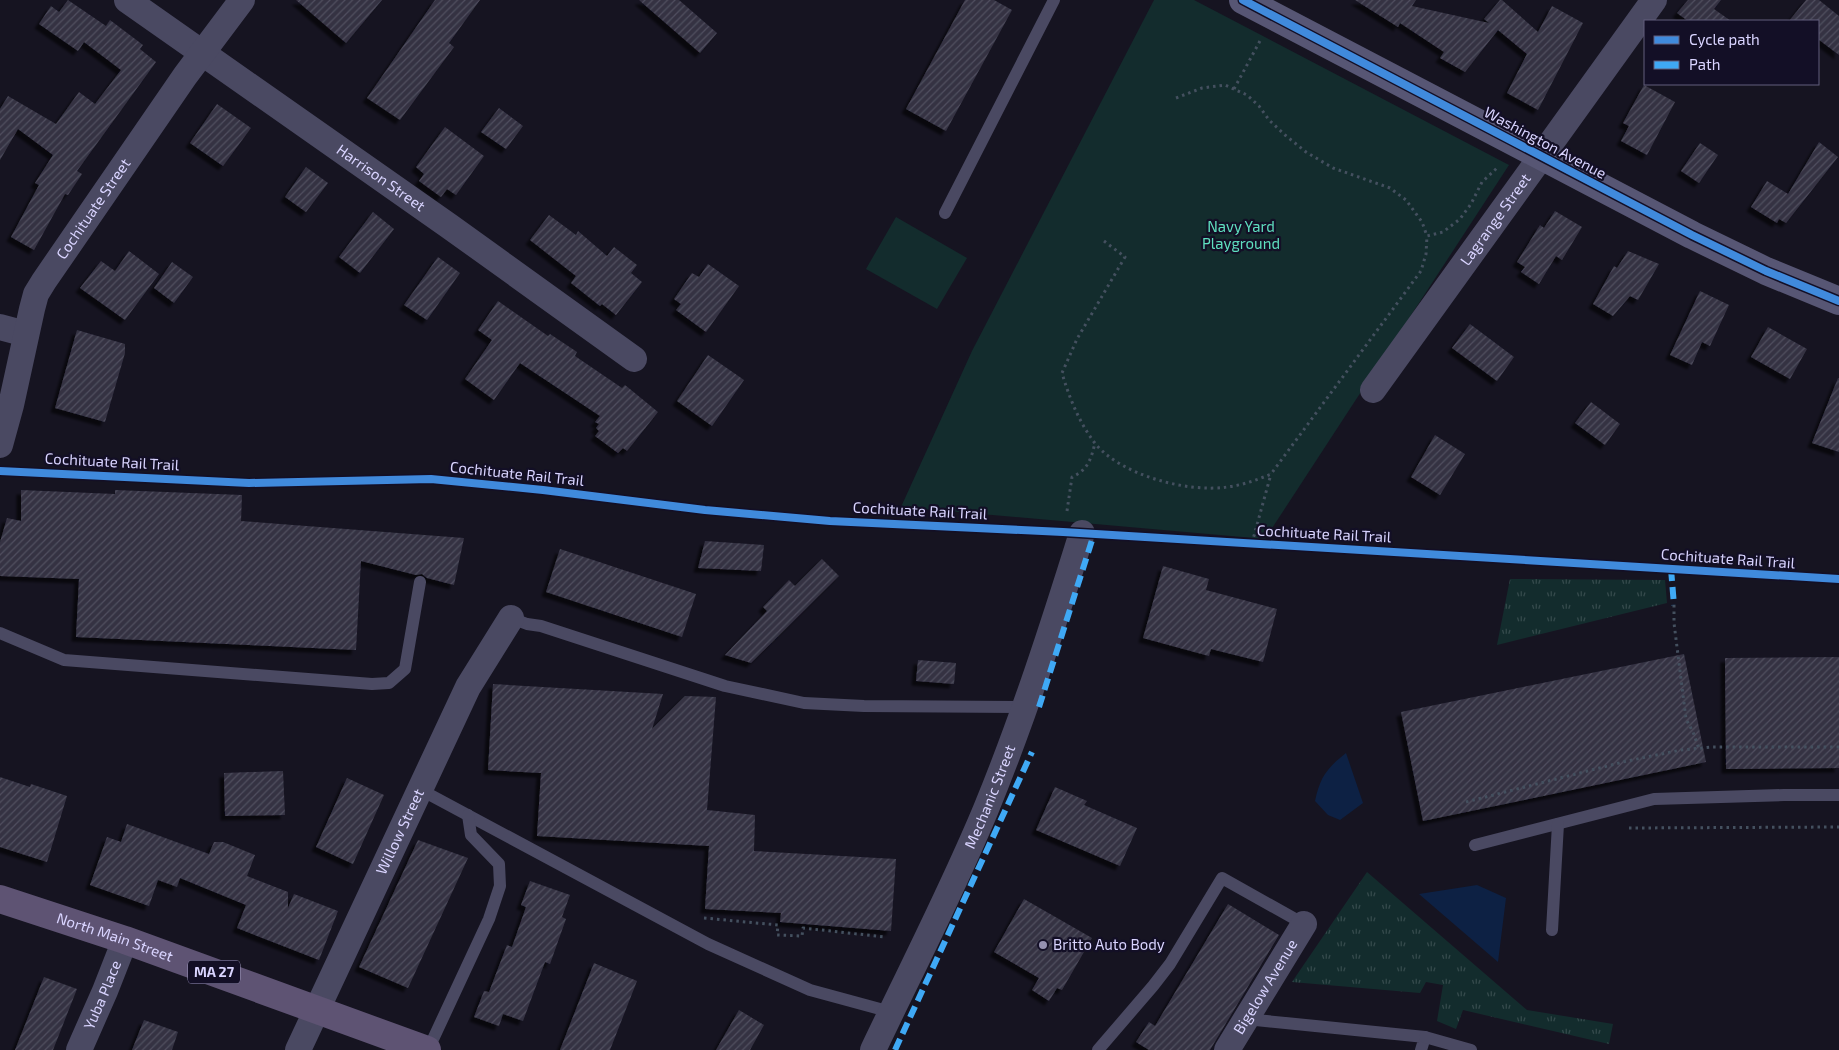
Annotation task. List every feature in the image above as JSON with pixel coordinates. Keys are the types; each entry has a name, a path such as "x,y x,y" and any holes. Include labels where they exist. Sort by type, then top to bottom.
{"main road":[{"name":"North Main Street","path":"0,899 125,940 427,1050"}],"street":[{"name":"Harrison Street","path":"127,0 449,226 634,359"},
{"name":"Cochituate Street","path":"3,435 36,294 202,53 242,0"},
{"name":"Washington Avenue","path":"1243,0 1692,235 1766,271 1839,301"},
{"name":"Lagrange Street","path":"1373,390 1654,0"},
{"path":"0,327 26,334"},
{"name":"Mechanic Street","path":"873,1050 964,859 986,808 1024,707 1073,532"},
{"name":"Willow Street","path":"298,1050 468,687 510,618"},
{"name":"Bigelow Avenue","path":"1227,1050 1304,924"},
{"name":"Yuba Place","path":"79,1050 125,940"}],"lane":[{"path":"945,213 1054,0"},
{"path":"0,633 64,660 372,684 389,683 405,669 420,582"},
{"path":"510,618 527,624 541,626 725,686 804,703 864,706 1024,707"},
{"path":"420,790 708,944 810,990 891,1012"},
{"path":"1475,845 1654,799 1839,795"},
{"path":"427,1050 490,919 500,886 499,864 471,835 468,815"},
{"path":"1552,930 1558,824"},
{"path":"1098,1050 1170,964 1222,878 1304,924"},
{"path":"1246,1019 1472,1050"}],"path":[{"path":"1234,89 1265,30"},
{"path":"1176,98 1202,88 1224,85 1248,95 1269,120 1306,152 1334,168 1390,188 1406,200 1422,222 1427,236 1426,254 1421,271 1271,474 1252,543"},
{"path":"1427,236 1443,232 1460,219 1471,204 1482,182 1500,164"},
{"path":"1104,241 1125,257 1077,339 1062,373 1069,396 1095,443 1118,463 1154,480 1188,487 1225,488 1247,484 1271,474"},
{"path":"1073,532 1072,478 1082,472 1090,461 1095,443"},
{"path":"1674,605 1674,623 1686,719 1699,749"},
{"path":"1466,802 1627,761 1681,750 1839,747"},
{"path":"1627,828 1839,827"},
{"path":"704,918 778,925 777,935 802,936 803,928 885,937"}],"green space":[{"name":"Navy Yard Playground","path":"1154,0 1194,0 1509,165 1265,539 901,507 972,351"},
{"path":"896,217 967,258 937,309 866,269"},
{"path":"1510,579 1665,580 1667,603 1497,645"},
{"path":"1367,872 1527,1010 1613,1024 1609,1044 1463,1010 1456,1029 1437,1021 1443,985 1426,982 1420,993 1292,982"}],"water":[{"path":"1346,753 1363,803 1340,820 1328,815 1315,801 1319,785 1325,774"},
{"path":"1477,885 1506,898 1498,962 1419,894"}],"building":[{"path":"68,0 106,26 110,20 143,45 140,49 156,62 77,171 82,174 68,195 65,194 34,250 11,237 39,185 35,183 53,155 18,129 0,160 0,109 8,96 56,124 79,92 95,104 121,70 84,42 78,51 39,24 51,6 59,12"},
{"path":"296,0 382,0 346,43"},
{"path":"435,0 480,0 449,43 454,47 400,120 367,98"},
{"path":"639,0 679,0 717,33 700,53"},
{"path":"965,0 994,0 1012,10 946,131 906,109"},
{"path":"1355,0 1416,0 1412,6 1489,23 1484,19 1502,0 1538,32 1552,6 1583,23 1538,110 1507,93 1527,54 1498,30 1465,72 1440,58 1444,52 1400,23 1398,27"},
{"path":"1688,0 1721,0 1714,9 1730,20 1687,20 1677,13"},
{"path":"1806,0 1819,0 1839,16 1839,55 1819,40 1819,20 1790,20"},
{"path":"1644,85 1675,102 1647,155 1621,141 1629,126 1623,123"},
{"path":"217,104 251,128 223,166 190,143"},
{"path":"499,108 523,126 506,149 481,132"},
{"path":"445,127 484,156 456,195 447,189 441,197 419,181 424,174 416,167"},
{"path":"1819,142 1838,157 1786,223 1779,219 1777,223 1751,207 1767,181 1788,194"},
{"path":"1700,143 1718,155 1699,183 1681,171"},
{"path":"306,167 328,183 306,212 285,197"},
{"path":"1555,211 1582,227 1562,260 1556,256 1539,284 1521,272 1525,267 1517,262 1540,225 1544,228"},
{"path":"373,212 394,229 360,273 339,257"},
{"path":"549,215 576,235 578,231 607,256 614,247 637,265 631,273 642,282 616,315 602,304 600,306 571,283 576,276 530,240"},
{"path":"129,251 159,274 125,320 80,288 101,261 115,271"},
{"path":"1628,251 1659,264 1638,300 1630,296 1613,316 1593,304 1614,266 1617,268"},
{"path":"438,257 460,273 427,320 404,305"},
{"path":"172,262 193,277 174,303 154,288"},
{"path":"708,264 739,286 706,332 676,310 681,304 674,299 692,273 699,277"},
{"path":"1700,291 1729,305 1710,346 1702,342 1692,365 1670,355"},
{"path":"498,301 548,336 550,334 577,352 575,356 622,388 625,385 658,412 627,451 623,448 618,453 595,436 599,431 596,428 599,424 595,422 600,416 520,363 494,400 465,379 492,340 478,330"},
{"path":"1470,324 1514,357 1497,381 1452,348"},
{"path":"1768,327 1807,349 1790,379 1751,357"},
{"path":"77,330 125,344 125,353 105,422 55,408"},
{"path":"708,355 744,380 712,426 677,401"},
{"path":"1839,378 1839,452 1812,443"},
{"path":"1591,402 1620,424 1605,445 1575,423"},
{"path":"1435,435 1465,454 1440,495 1411,477"},
{"path":"21,490 115,494 115,490 242,495 241,521 464,538 454,585 427,578 422,574 416,575 361,561 356,650 76,637 79,579 0,576 0,542 7,518 21,521"},
{"path":"705,541 764,545 761,571 698,568"},
{"path":"560,549 696,594 682,637 546,592"},
{"path":"822,559 839,576 751,663 725,655 767,611 763,607 789,580 795,586"},
{"path":"1163,566 1209,579 1206,590 1277,609 1263,662 1211,649 1209,656 1143,638"},
{"path":"1684,654 1706,762 1423,821 1401,712"},
{"path":"1839,657 1839,768 1726,769 1725,658"},
{"path":"918,660 956,663 954,684 916,681"},
{"path":"493,684 663,694 652,729 685,696 716,697 707,810 755,815 754,851 896,859 891,931 780,922 781,913 705,909 709,846 537,836 541,773 488,770"},
{"path":"283,771 285,815 225,816 224,773"},
{"path":"0,777 30,787 31,784 67,796 47,862 0,847"},
{"path":"347,778 384,795 353,864 316,847"},
{"path":"1055,787 1087,801 1084,805 1137,828 1120,866 1036,830"},
{"path":"127,824 209,854 214,842 223,842 255,855 247,876 288,892 288,908 294,894 338,911 319,960 237,928 246,905 180,878 177,887 158,880 149,906 90,885 107,837 121,842"},
{"path":"418,840 468,858 408,988 359,967"},
{"path":"530,881 570,895 562,917 566,919 550,964 545,962 523,1021 503,1014 499,1026 474,1017 484,991 489,992 507,945 512,947 526,907 521,905"},
{"name":"Britto Auto Body","path":"1024,899 1092,938 1062,990 1057,988 1049,1001 1032,990 1039,978 994,952"},
{"path":"1228,904 1279,935 1210,1050 1149,1050 1136,1042 1149,1022 1155,1026"},
{"path":"594,963 637,981 610,1050 560,1050"},
{"path":"44,977 77,989 53,1050 15,1050"},
{"path":"739,1010 764,1025 750,1050 716,1050"},
{"path":"144,1020 178,1032 172,1050 132,1050"}],"marked path":[{"path":"1039,707 1094,534"},
{"path":"1671,569 1674,605"},
{"path":"895,1050 1032,752"}],"cycle path":[{"path":"1243,0 1692,235 1766,271 1839,301"},
{"name":"Cochituate Rail Trail","path":"0,471 249,483 431,479 543,490 705,510 830,521 1063,532 1839,579"}],"place":[{"name":"Britto Auto Body","path":"1043,945"}]}
